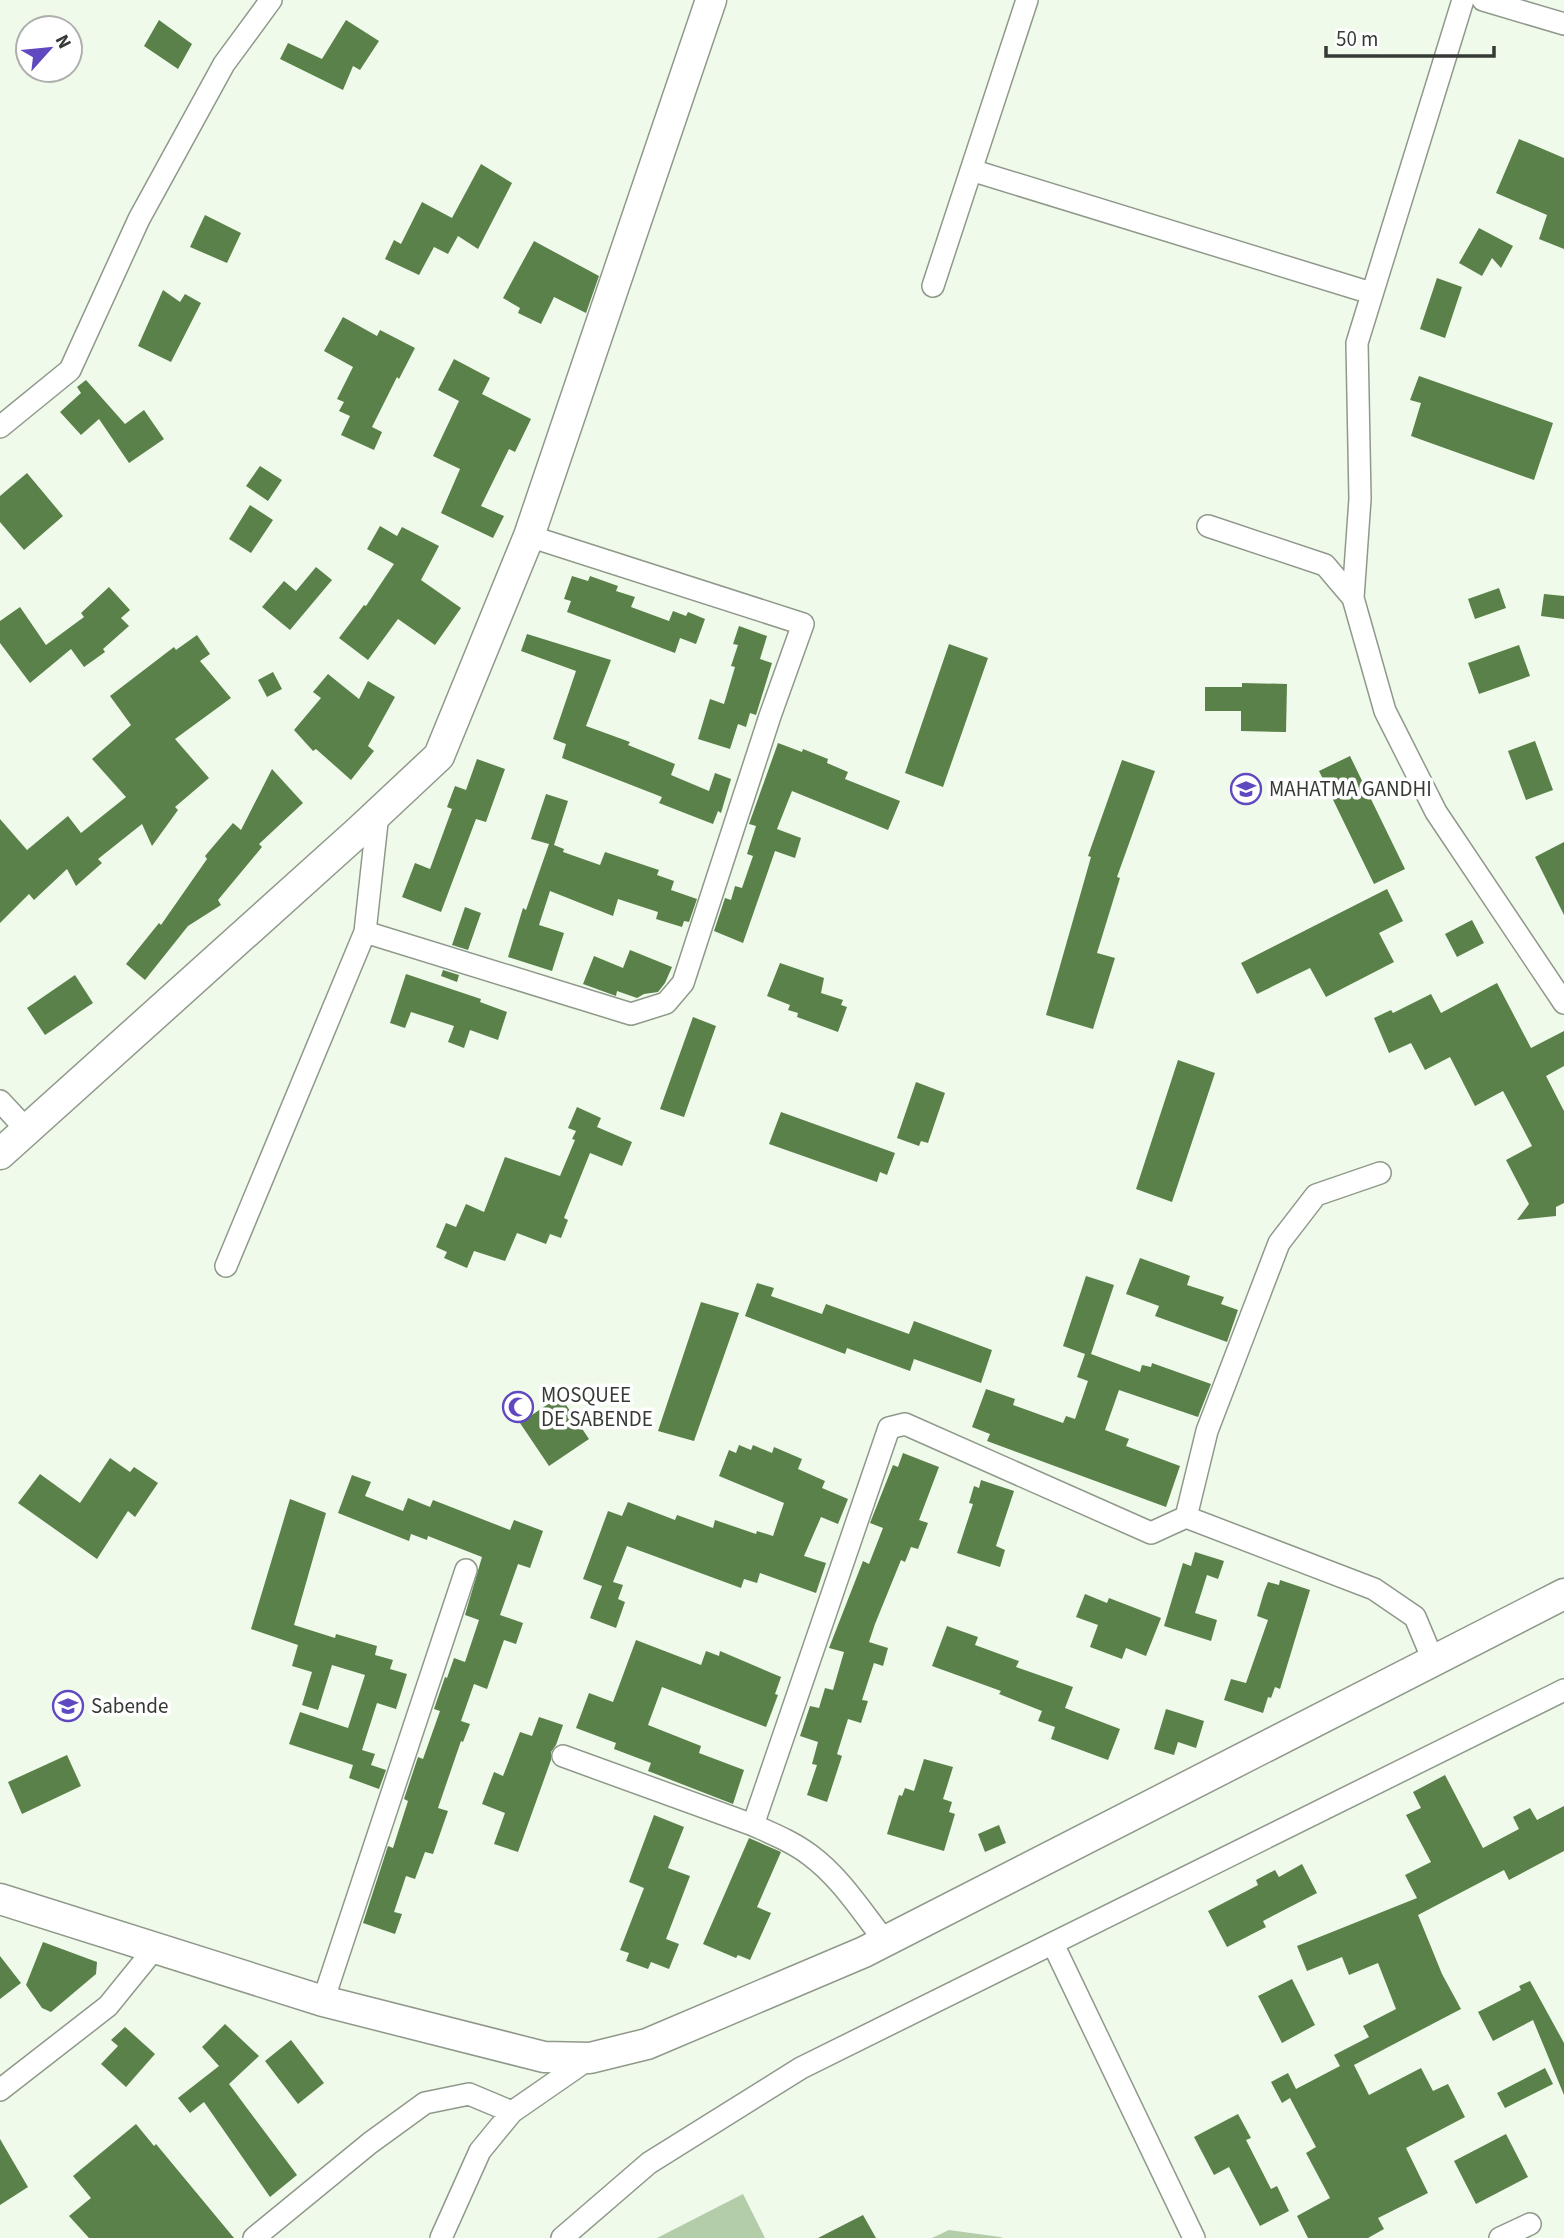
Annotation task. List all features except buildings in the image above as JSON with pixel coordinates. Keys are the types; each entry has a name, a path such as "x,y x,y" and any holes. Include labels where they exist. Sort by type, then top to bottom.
{"main road":[{"path":"0,1154 439,756 528,536 711,0"},
{"path":"0,1899 323,2001 544,2057 590,2058 647,2044 885,1941 1564,1594"}],"street":[{"path":"0,427 70,370 139,219 224,65 271,0"},
{"path":"933,286 1027,0"},
{"path":"1462,0 1356,343 1360,499 1353,598 1385,711 1436,812 1564,1003"},
{"path":"1483,0 1564,24"},
{"path":"971,170 1371,293"},
{"path":"1208,526 1325,565 1353,598"},
{"path":"365,932 631,1014 666,1003 683,983 769,716 803,624 528,536"},
{"path":"226,1266 365,932 378,813"},
{"path":"0,1101 26,1129"},
{"path":"1186,1517 1207,1431 1279,1242 1316,1195 1380,1172"},
{"path":"753,1825 889,1428 905,1424 1151,1533 1186,1517 1374,1589 1415,1617 1433,1660"},
{"path":"323,2001 466,1570"},
{"path":"562,2238 649,2163 801,2068 1564,1690"},
{"path":"563,1756 785,1839 811,1856 836,1879 885,1941"},
{"path":"1053,1944 1194,2238"},
{"path":"0,2091 108,2006 155,1948"},
{"path":"441,2238 480,2151 512,2112 590,2058"},
{"path":"254,2238 370,2143 425,2103 469,2094 512,2112"},
{"path":"1500,2238 1530,2224"}],"green space":[{"path":"743,2194 765,2238 657,2238"},
{"path":"949,2230 1000,2237 1003,2238 932,2238"}],"place":[{"name":"MAHATMA GANDHI","path":"1246,789"},
{"name":"MOSQUEE DE SABENDE","path":"518,1407"},
{"name":"Sabende","path":"68,1706"}]}
